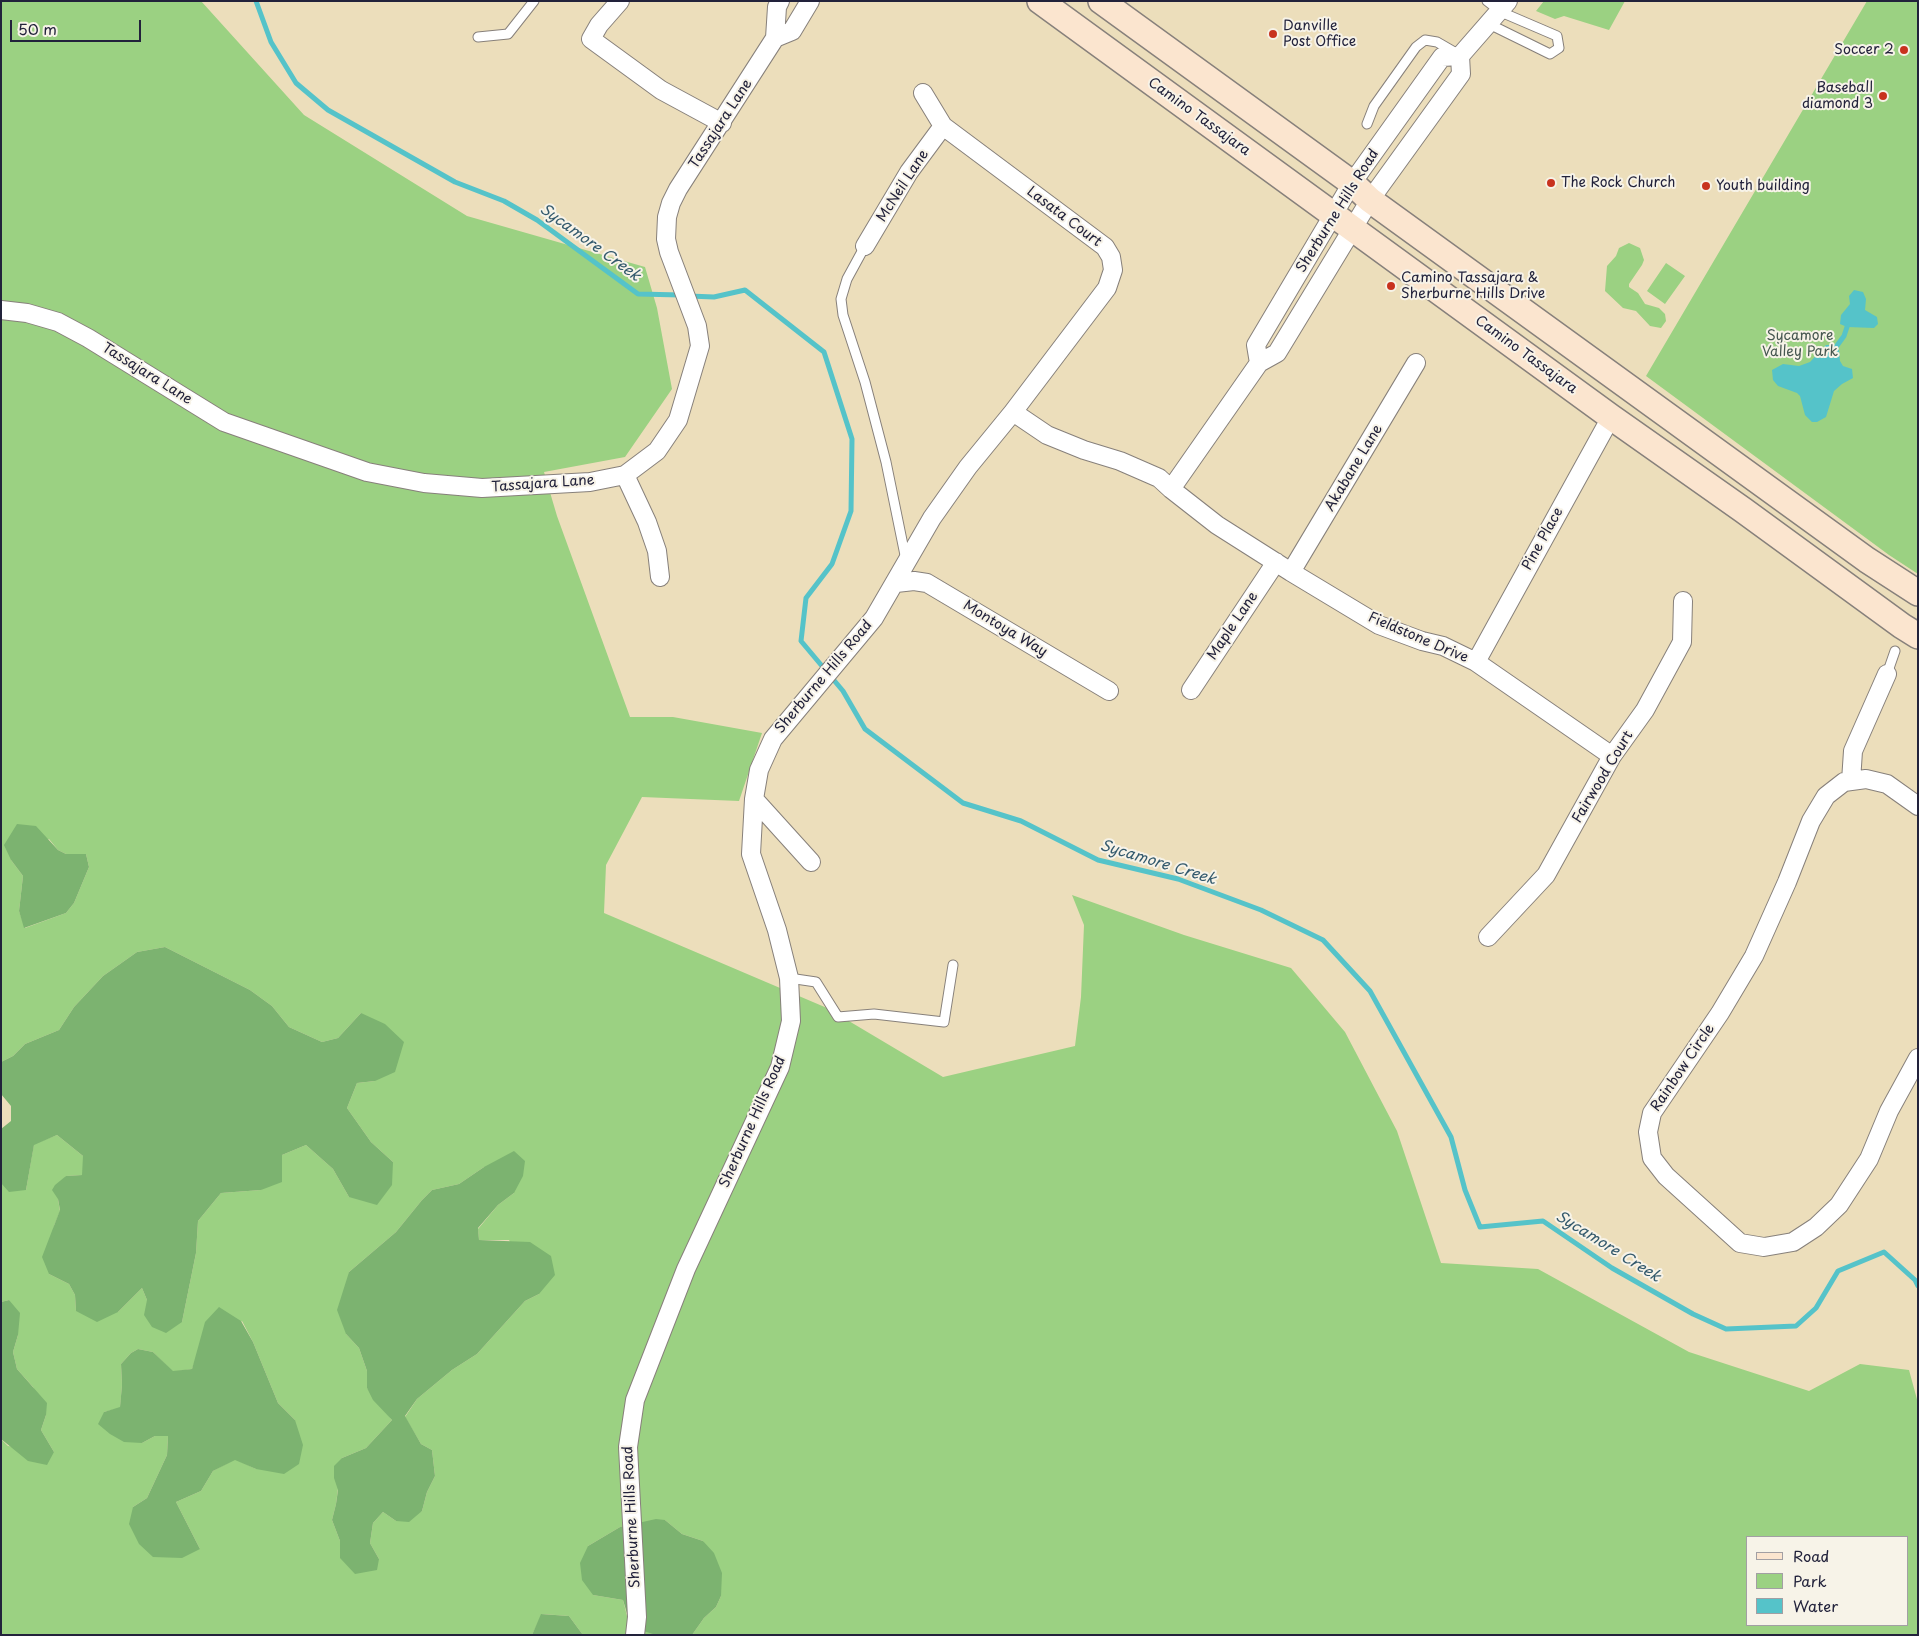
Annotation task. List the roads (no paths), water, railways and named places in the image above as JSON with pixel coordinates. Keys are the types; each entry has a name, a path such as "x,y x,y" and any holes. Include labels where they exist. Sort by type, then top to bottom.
{"main road":[{"name":"Camino Tassajara","path":"1040,1 1611,417 1918,636"},
{"path":"1101,1 1352,183 1370,200 1867,560 1918,593"}],"street":[{"path":"620,1 599,25 590,39 661,90 722,123"},
{"path":"775,38 776,7 780,1"},
{"name":"Tassajara Lane","path":"1,310 27,312 58,322 88,338 224,422 367,472 424,483 482,488 590,482 625,475 657,451 678,420 700,346 697,326 666,240 667,217 671,203 678,189 775,38 792,31 810,1"},
{"path":"1460,56 1496,10"},
{"name":"Sherburne Hills Road","path":"1171,489 1259,363 1277,353 1343,223 1352,183 1442,57 1460,56 1461,74 1370,200 1343,223 1256,345 1259,363"},
{"name":"Lasata Court","path":"923,93 943,126 1105,247 1111,257 1113,270 1107,288 1013,412"},
{"name":"McNeil Lane","path":"865,246 909,172 943,126"},
{"name":"Akabane Lane","path":"1291,572 1416,363"},
{"path":"1013,412 1047,434 1084,450 1120,461 1159,478 1171,489"},
{"name":"Sherburne Hills Road","path":"635,1635 637,1617 628,1447 635,1400 686,1269 780,1067 791,1021 789,978 777,930 751,854 754,799 759,770 773,739 874,618 932,518 968,467 1013,412"},
{"name":"Pine Place","path":"1476,662 1611,417"},
{"path":"625,475 647,522 657,551 660,577"},
{"name":"Fieldstone Drive","path":"1171,489 1217,525 1379,625 1422,641 1443,646 1476,662 1612,756"},
{"name":"Maple Lane","path":"1190,690 1276,562"},
{"name":"Montoya Way","path":"896,583 914,581 927,583 1109,691"},
{"name":"Fairwood Court","path":"1488,937 1546,875 1612,756 1645,710 1682,642 1683,600"},
{"path":"1887,674 1853,751 1851,781 1866,779 1887,784 1918,806"},
{"name":"Rainbow Circle","path":"1851,781 1844,782 1826,796 1811,821 1788,882 1754,956 1720,1013 1652,1113 1648,1132 1652,1158 1666,1176 1740,1243 1764,1248 1793,1242 1816,1227 1839,1205 1869,1159 1889,1111 1918,1058"},
{"path":"754,799 811,862"}],"lane":[{"path":"478,37 508,34 534,1"},
{"path":"1496,10 1557,36 1560,48 1550,54 1496,10"},
{"path":"1367,124 1374,106 1416,47 1426,40 1437,42 1460,56"},
{"path":"865,246 846,279 841,298 843,315 865,382 886,462 907,563"},
{"path":"1887,674 1895,652"},
{"path":"789,978 816,982 838,1017 874,1014 944,1022 953,965"}],"water":[{"path":"1854,290 1863,292 1866,299 1865,310 1877,317 1878,324 1874,328 1847,327 1840,324 1841,315 1850,304 1849,296"},
{"path":"1826,345 1833,345 1839,350 1840,361 1843,366 1852,369 1853,378 1834,391 1826,417 1817,422 1812,422 1805,415 1800,396 1778,386 1773,380 1772,370 1783,364 1799,366 1810,362"}],"waterway":[{"name":"Sycamore Creek","path":"256,1 271,42 296,83 328,110 455,182 504,201 537,220 638,294 681,295"},
{"name":"Sycamore Creek","path":"689,296 714,297 745,290 824,352 852,439 851,511 832,564 806,598 801,641 843,691 865,729 963,803 1021,821 1098,860 1178,879 1261,910 1323,940 1370,991 1451,1137 1465,1190 1480,1227 1543,1221 1612,1268 1693,1314 1726,1329 1796,1326 1816,1308 1838,1271 1884,1252 1915,1280 1918,1286"},
{"path":"1836,347 1844,336 1847,327"}],"place":[{"name":"Danville Post Office","path":"1273,34"},
{"name":"Soccer 2","path":"1904,50"},
{"name":"Baseball diamond 3","path":"1883,96"},
{"name":"The Rock Church","path":"1551,183"},
{"name":"Youth building","path":"1706,186"},
{"name":"Camino Tassajara & Sherburne Hills Drive","path":"1391,286"}],"park label":[{"name":"Sycamore Valley Park","path":"1800,344"}]}
